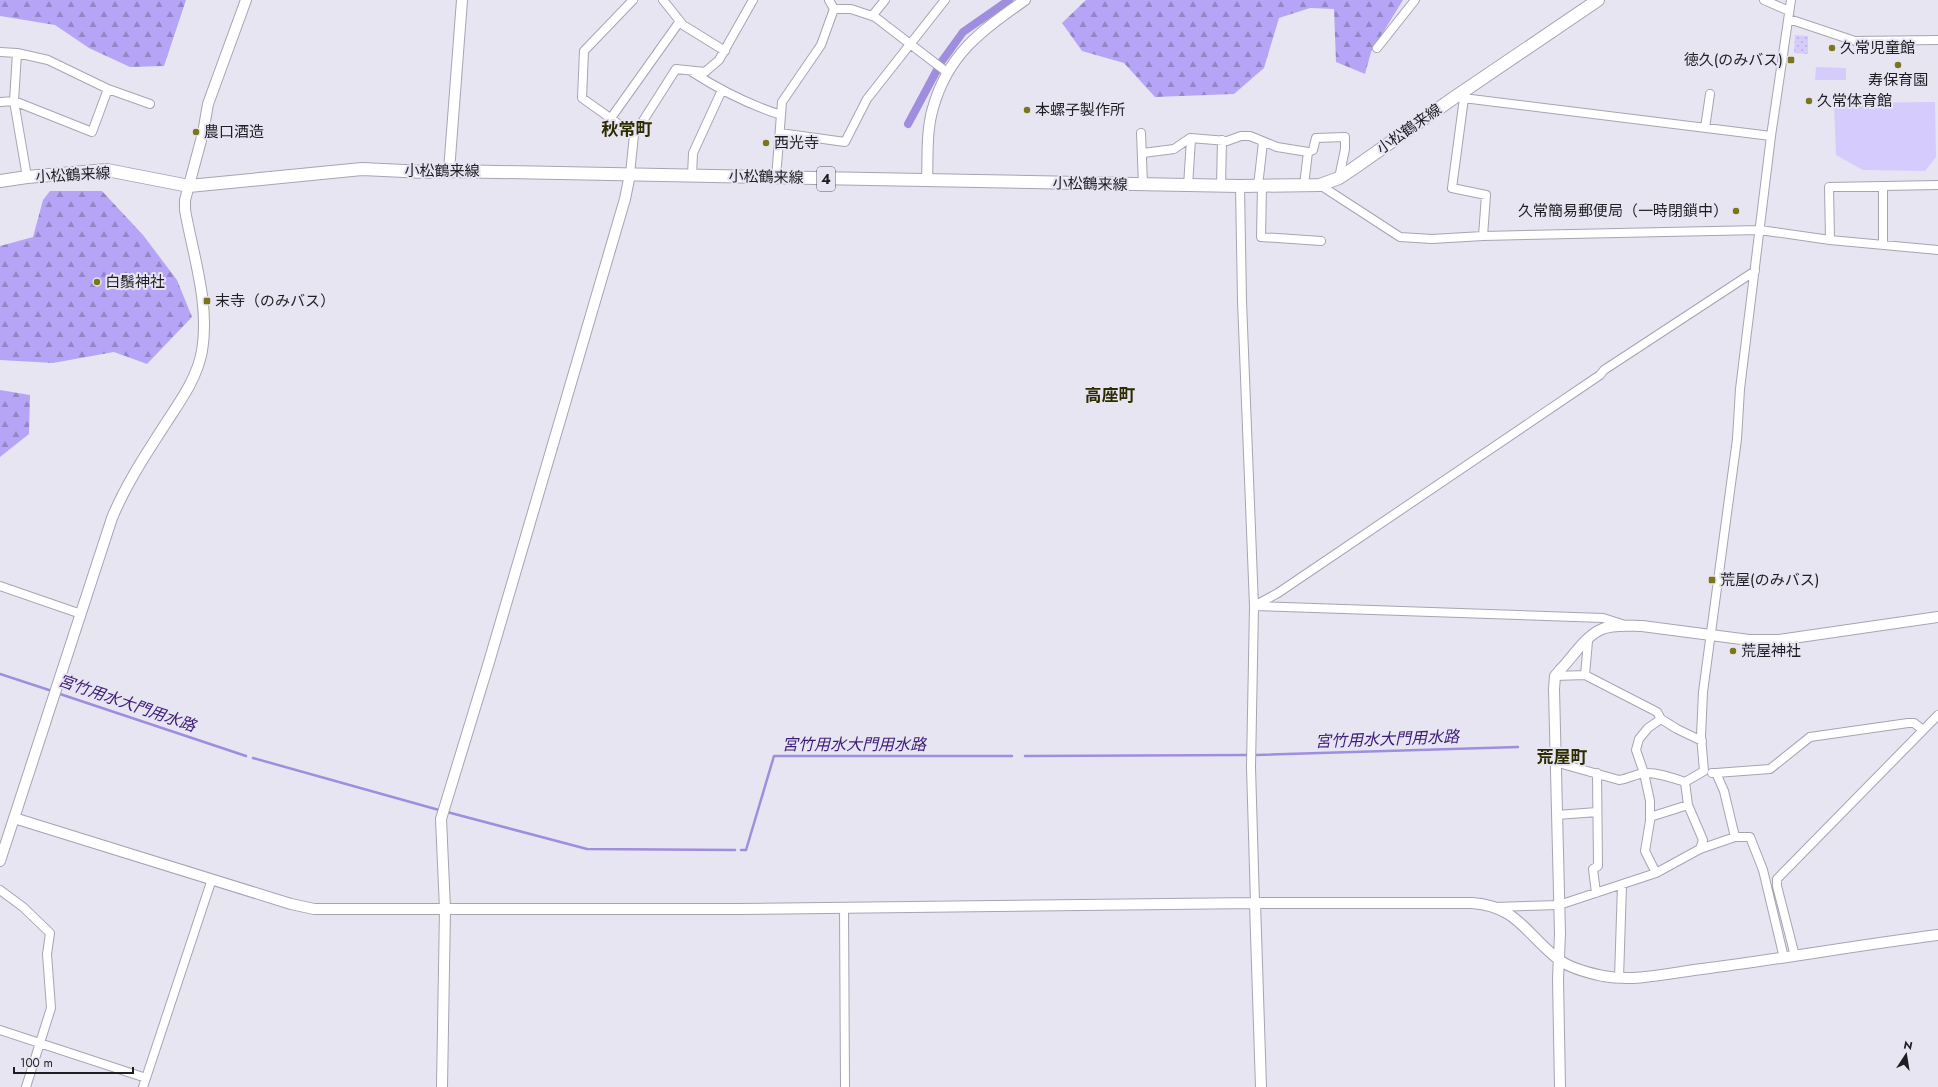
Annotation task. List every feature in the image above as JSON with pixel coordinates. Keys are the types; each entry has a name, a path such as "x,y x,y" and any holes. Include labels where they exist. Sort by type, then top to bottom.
{"main road":[{"name":"小松鶴来線","path":"0,181 27,177 107,170 189,186 362,169 426,172 449,171 630,174 1188,186 1320,185 1339,178 1459,98 1598,0"}],"street":[{"path":"0,861 81,614 101,547 122,492 183,399 196,372 202,352 203,324 201,294 185,210 189,186 210,97 246,0"},
{"path":"449,171 462,0"},
{"path":"633,0 584,51 582,98 634,135"},
{"path":"663,0 683,25 725,51"},
{"path":"442,1087 444,909 441,819 489,662 625,199 630,174 634,135 676,69 705,72 720,60 753,0"},
{"path":"776,178 782,102 821,45 834,9 829,0"},
{"path":"872,16 885,0"},
{"path":"780,133 845,142 867,99 945,0"},
{"path":"927,181 932,109 948,73 957,57 983,30 1025,0"},
{"path":"1377,48 1416,0"},
{"path":"1764,0 1789,15 1855,41 1938,40"},
{"path":"1704,771 1702,740 1703,692 1737,439 1740,389 1771,136 1791,0"},
{"path":"834,9 851,10 872,16 911,43 948,73"},
{"path":"611,118 680,21"},
{"path":"0,52 17,53 48,60 108,89 150,104"},
{"path":"17,53 14,101 27,177"},
{"path":"690,71 757,108 781,115"},
{"path":"0,102 14,101 92,132 108,89"},
{"path":"692,176 693,153 722,90"},
{"path":"1705,128 1710,94"},
{"path":"1483,236 1486,195 1452,188 1459,98 1771,136"},
{"path":"1141,133 1143,153 1143,185"},
{"path":"1143,153 1174,149 1191,138 1222,140 1241,136 1250,136 1277,147 1308,152 1313,150 1316,138 1345,137 1345,149 1339,178"},
{"path":"1188,186 1191,138"},
{"path":"1221,186 1222,140"},
{"path":"1263,142 1260,186 1261,237 1321,241"},
{"path":"1304,185 1308,152"},
{"path":"1320,185 1400,237 1432,239 1483,236 1760,230 1830,240 1938,250"},
{"path":"1830,240 1829,187 1938,185"},
{"path":"1240,186 1242,301 1254,606 1251,767 1254,903 1261,1087"},
{"path":"1883,186 1883,245"},
{"path":"1254,606 1284,588 1600,375 1604,370 1755,271"},
{"path":"0,586 81,614"},
{"path":"1254,606 1603,618 1625,626"},
{"path":"1560,1087 1559,905 1555,762 1555,676 1595,632 1604,628 1625,626 1749,640 1779,640 1938,617"},
{"path":"1585,675 1588,641"},
{"path":"1555,676 1585,675 1657,712 1660,719 1677,729 1702,740"},
{"path":"1795,956 1777,886 1777,879 1938,715"},
{"path":"1656,873 1645,851 1650,816 1650,801 1644,773 1636,750 1640,739 1648,728 1660,719"},
{"path":"1555,762 1619,780 1629,779 1644,773 1667,776 1685,782 1704,771 1716,773 1770,769 1810,737 1908,723 1914,723 1924,730"},
{"path":"1596,893 1593,869 1598,866 1597,773"},
{"path":"1716,773 1724,791 1735,837"},
{"path":"1685,782 1688,805 1702,840 1700,849"},
{"path":"1650,816 1688,805"},
{"path":"1556,815 1597,812"},
{"path":"14,818 291,904 314,909 844,908 1254,903 1472,903 1486,904 1507,912 1522,924 1559,960 1583,970 1603,976 1619,978 1640,977 1784,958 1843,947 1938,935"},
{"path":"1493,907 1559,905 1656,873 1700,849 1735,837 1750,838 1763,870 1784,958"},
{"path":"143,1087 212,879"},
{"path":"1619,978 1622,884"},
{"path":"0,890 23,907 50,933 47,954 51,1008 26,1087"},
{"path":"844,908 845,1087"},
{"path":"0,1030 146,1078"}],"shaded area":[{"path":"1795,35 1808,36 1808,54 1794,53"},
{"path":"1816,67 1846,68 1846,80 1815,80"},
{"path":"1935,102 1936,157 1925,171 1863,170 1836,155 1834,103"}],"green space":[{"path":"0,0 186,0 164,66 130,67 89,48 55,25 0,16"},
{"path":"1086,0 1403,0 1371,52 1365,74 1336,62 1334,9 1310,8 1279,18 1264,68 1234,94 1155,97 1124,63 1082,51 1062,23"},
{"path":"50,191 102,191 143,235 177,280 192,317 147,364 114,352 53,363 0,360 0,246 33,237 43,200"},
{"path":"0,390 30,395 29,434 0,457"}],"waterway":[{"path":"942,61 963,32 1009,0"},
{"path":"908,124 937,70"},
{"name":"宮竹用水大門用水路","path":"0,674 52,691"},
{"name":"宮竹用水大門用水路","path":"57,693 246,756"},
{"name":"宮竹用水大門用水路","path":"1256,755 1518,747"},
{"name":"宮竹用水大門用水路","path":"1025,756 1247,755"},
{"name":"宮竹用水大門用水路","path":"741,850 746,850 774,756 1012,756"},
{"name":"宮竹用水大門用水路","path":"253,758 439,810"},
{"name":"宮竹用水大門用水路","path":"447,812 587,849 735,850"}],"place":[{"name":"久常児童館","path":"1832,48"},
{"name":"徳久(のみバス)","path":"1791,60"},
{"name":"寿保育園","path":"1898,65"},
{"name":"久常体育館","path":"1809,101"},
{"name":"本螺子製作所","path":"1027,110"},
{"name":"農口酒造","path":"196,132"},
{"name":"西光寺","path":"766,143"},
{"name":"久常簡易郵便局（一時閉鎖中）","path":"1736,211"},
{"name":"白鬚神社","path":"97,282"},
{"name":"末寺（のみバス）","path":"207,301"},
{"name":"荒屋(のみバス)","path":"1712,580"},
{"name":"荒屋神社","path":"1733,651"}],"district":[{"name":"秋常町","path":"627,129"},
{"name":"高座町","path":"1110,395"},
{"name":"荒屋町","path":"1562,757"}]}
